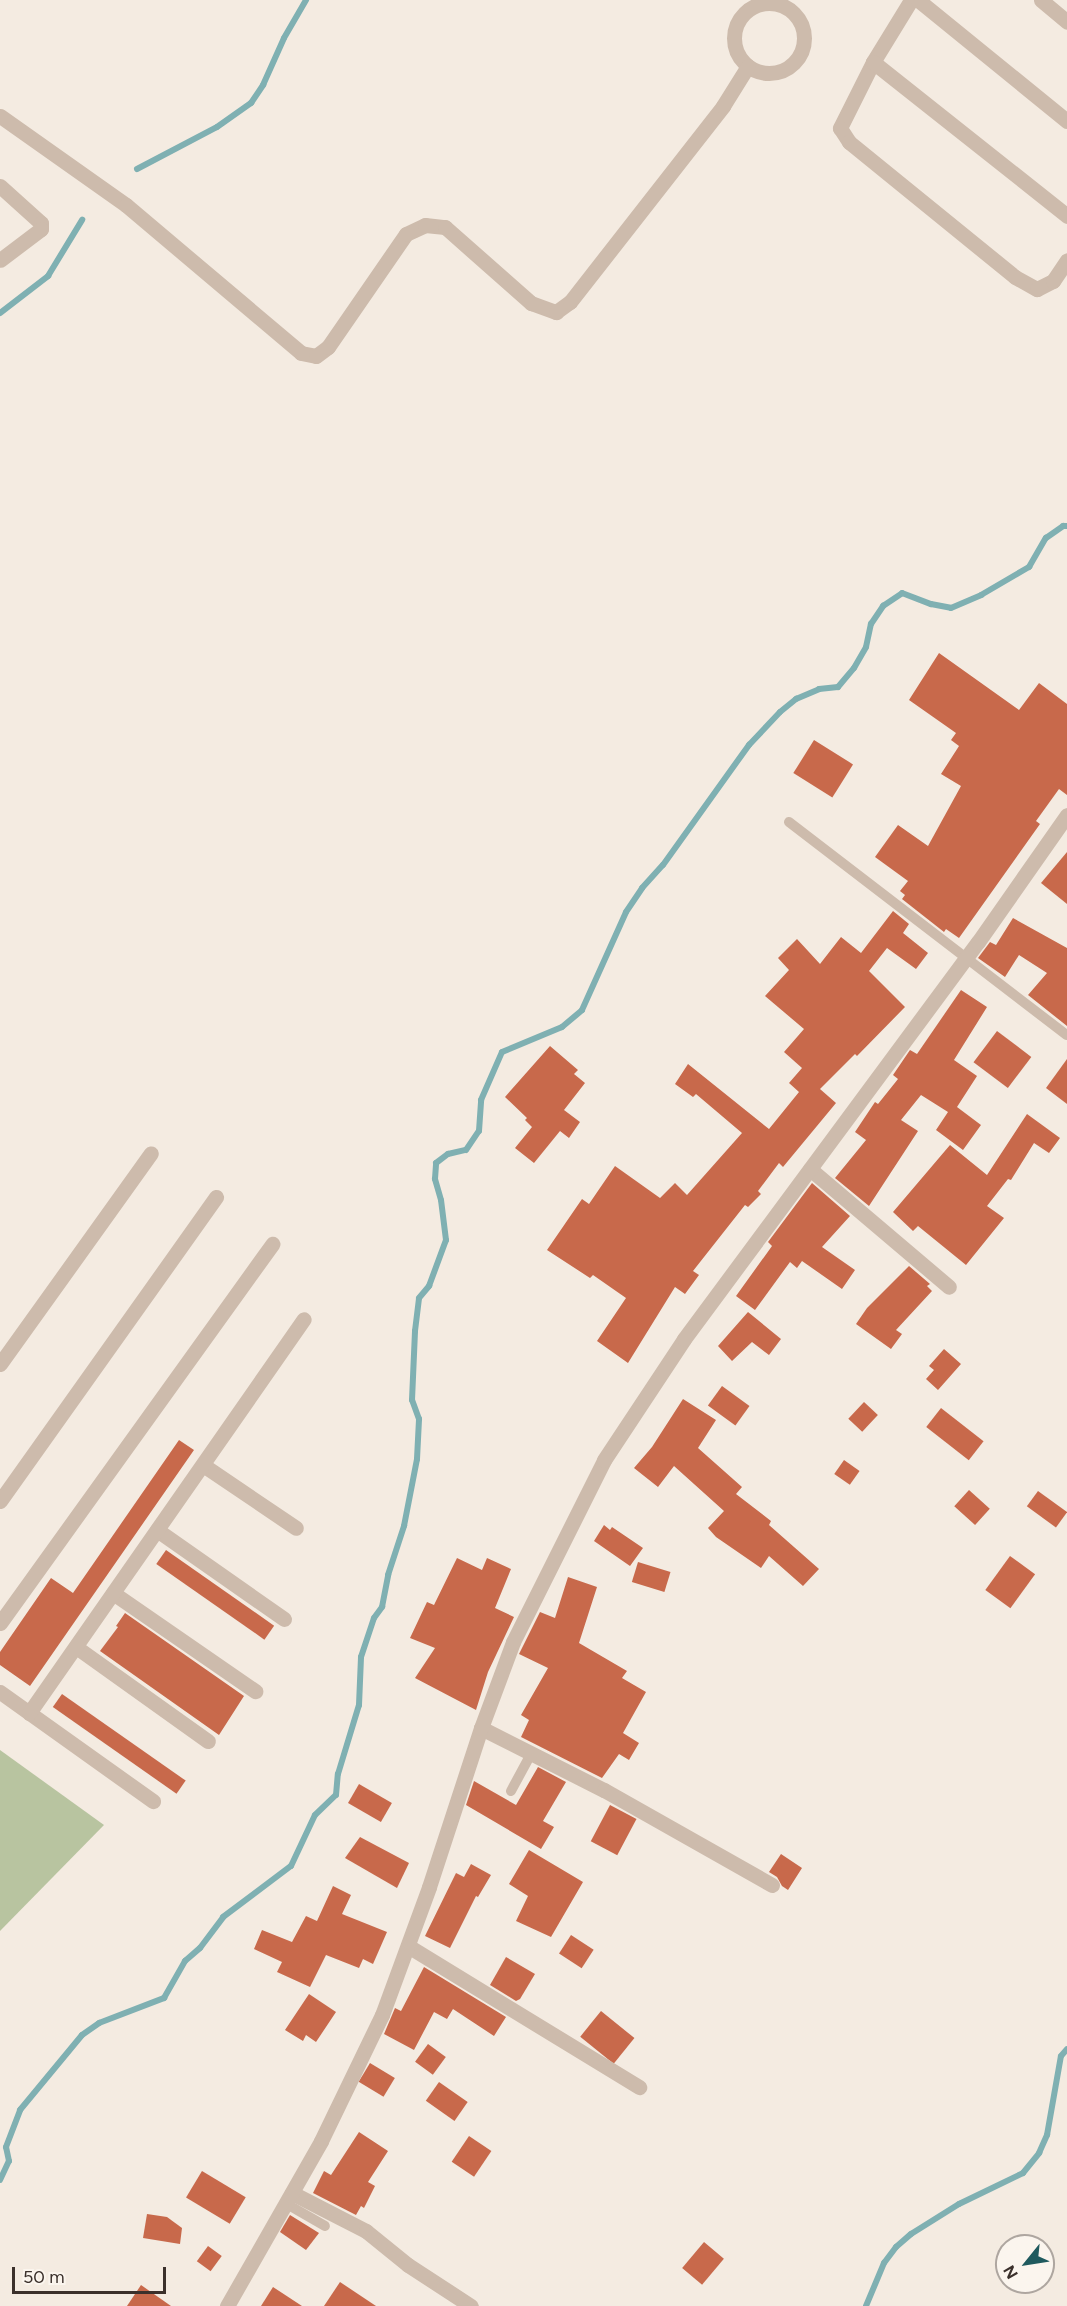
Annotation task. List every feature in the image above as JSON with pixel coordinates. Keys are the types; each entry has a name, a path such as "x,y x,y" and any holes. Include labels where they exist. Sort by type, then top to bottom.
{"street":[{"path":"911,0 873,62 840,128 849,142 1023,281 1037,289 1053,281 1067,260"},
{"path":"918,0 1067,121"},
{"path":"1041,0 1067,21"},
{"path":"768,2 789,4 804,36 799,58 791,66 769,73 748,66 741,60 734,42 737,23 750,8 759,4 768,2"},
{"path":"873,62 1067,216"},
{"path":"0,116 126,205 300,353 316,356 328,347 406,234 425,225 445,226 531,303 556,312 570,303 723,106 748,66"},
{"path":"0,186 41,223 41,229 0,260"},
{"path":"227,2306 321,2141 382,2015 513,1642 604,1460 684,1339 968,956 1067,815"},
{"path":"0,1364 151,1153"},
{"path":"810,1169 949,1287"},
{"path":"0,1501 216,1197"},
{"path":"0,1623 272,1244"},
{"path":"29,1713 304,1319"},
{"path":"202,1465 296,1528"},
{"path":"157,1530 284,1619"},
{"path":"113,1593 255,1691"},
{"path":"76,1647 208,1741"},
{"path":"0,1692 153,1801"},
{"path":"481,1728 532,1752 772,1884"},
{"path":"408,1946 639,2087"},
{"path":"289,2198 366,2231 408,2265 471,2306"}],"lane":[{"path":"789,822 968,956 1067,1035"},
{"path":"511,1791 532,1752"},
{"path":"289,2198 325,2226"}],"green space":[{"path":"0,1750 104,1825 0,1931"}],"building":[{"path":"939,653 1019,710 1039,683 1067,704 1067,795 1059,789 1036,821 1040,824 959,938 946,929 944,932 902,899 905,895 900,891 908,881 875,857 898,825 928,846 961,786 941,774 959,746 951,740 956,733 909,700"},
{"path":"814,740 853,764 832,797 793,773"},
{"path":"1067,852 1067,904 1041,883"},
{"path":"893,911 909,924 903,933 928,953 916,969 887,948 869,971 905,1007 857,1056 855,1054 820,1089 836,1103 783,1167 779,1163 758,1191 761,1194 748,1207 745,1205 693,1271 699,1275 685,1294 675,1287 628,1363 597,1341 626,1298 593,1275 590,1278 547,1250 582,1199 589,1204 615,1166 660,1198 675,1183 687,1195 742,1133 696,1094 693,1097 675,1084 688,1064 769,1129 799,1092 789,1083 802,1068 784,1052 804,1029 765,996 789,970 778,958 797,939 820,964 841,937 861,953"},
{"path":"1013,918 1067,948 1067,1026 1028,995 1047,973 1019,955 1005,977 978,958 990,942 996,945"},
{"path":"961,990 987,1007 954,1060 977,1076 957,1107 981,1125 963,1150 936,1130 948,1112 921,1095 901,1120 918,1131 869,1206 835,1178 866,1140 855,1132 875,1102 878,1104 898,1079 893,1075 910,1050 917,1054"},
{"path":"997,1031 1031,1057 1008,1088 974,1062"},
{"path":"550,1046 578,1070 574,1074 585,1083 564,1110 580,1122 569,1138 560,1131 534,1163 515,1148 532,1127 525,1120 527,1118 505,1097"},
{"path":"1067,1059 1067,1104 1046,1088"},
{"path":"1027,1114 1060,1138 1049,1153 1034,1143 1011,1180 1008,1179 987,1206 1004,1218 966,1265 918,1226 913,1231 893,1212 950,1145 987,1175"},
{"path":"812,1183 850,1216 822,1247 855,1270 842,1289 802,1261 797,1268 790,1262 755,1310 736,1296 772,1246 768,1242"},
{"path":"909,1266 930,1284 927,1286 932,1291 896,1330 902,1334 891,1349 856,1324 867,1308"},
{"path":"748,1312 781,1339 769,1355 752,1342 732,1361 718,1346"},
{"path":"944,1349 961,1364 938,1390 926,1379 934,1370 929,1366"},
{"path":"722,1386 750,1406 735,1425 708,1405"},
{"path":"683,1399 716,1420 698,1448 742,1487 736,1494 771,1521 769,1525 819,1569 803,1586 769,1556 761,1568 716,1537 708,1528 724,1511 674,1466 658,1487 634,1468 652,1447"},
{"path":"864,1402 878,1415 862,1432 848,1419"},
{"path":"941,1408 984,1441 969,1460 926,1427"},
{"path":"179,1440 194,1450 30,1686 0,1665 0,1652 51,1578 73,1593"},
{"path":"844,1460 860,1471 850,1485 834,1474"},
{"path":"969,1490 990,1509 975,1525 954,1506"},
{"path":"1038,1491 1067,1512 1056,1528 1027,1506"},
{"path":"604,1525 610,1530 612,1527 643,1548 630,1566 594,1541"},
{"path":"166,1550 274,1626 264,1640 156,1564"},
{"path":"1010,1556 1035,1574 1010,1608 985,1590"},
{"path":"457,1558 482,1570 487,1558 511,1569 495,1608 514,1617 488,1672 476,1710 415,1678 435,1648 410,1638 427,1602 434,1605"},
{"path":"638,1562 671,1572 664,1592 632,1582"},
{"path":"568,1577 597,1587 579,1643 627,1671 622,1678 646,1692 623,1733 639,1743 629,1760 619,1754 602,1778 521,1737 529,1720 521,1715 548,1668 519,1654 540,1612 555,1618"},
{"path":"125,1613 244,1696 219,1735 100,1651 118,1627 116,1626"},
{"path":"62,1694 186,1781 177,1794 53,1707"},
{"path":"538,1767 566,1782 543,1821 554,1827 541,1849 466,1805 474,1781 516,1805"},
{"path":"359,1784 392,1803 381,1822 348,1803"},
{"path":"610,1805 636,1819 617,1855 591,1841"},
{"path":"360,1837 409,1863 397,1888 345,1858"},
{"path":"529,1850 583,1882 551,1937 516,1921 528,1896 509,1884"},
{"path":"781,1854 802,1868 788,1890 782,1886 777,1877 769,1872"},
{"path":"471,1864 491,1875 478,1897 476,1896 450,1948 425,1936 456,1873 464,1877"},
{"path":"333,1886 351,1895 342,1914 387,1932 373,1964 363,1959 359,1968 326,1955 310,1987 277,1972 282,1962 254,1949 262,1930 292,1942 306,1916 317,1921"},
{"path":"571,1935 594,1950 582,1968 559,1953"},
{"path":"506,1957 535,1974 520,1999 516,2001 490,1985"},
{"path":"424,1967 506,2017 494,2036 453,2009 447,2019 434,2012 414,2050 384,2034 395,2008 401,2011"},
{"path":"309,1994 336,2012 316,2042 306,2035 303,2041 285,2030"},
{"path":"601,2011 634,2038 614,2064 580,2037"},
{"path":"428,2044 446,2057 433,2075 415,2062"},
{"path":"370,2063 395,2078 384,2097 359,2082"},
{"path":"439,2082 468,2102 454,2121 426,2101"},
{"path":"359,2132 388,2151 368,2182 375,2186 364,2208 361,2206 356,2215 313,2193 324,2171 331,2175"},
{"path":"469,2136 491,2151 474,2177 452,2162"},
{"path":"202,2171 246,2197 230,2224 186,2198"},
{"path":"147,2214 167,2217 182,2228 180,2244 143,2238"},
{"path":"290,2215 319,2233 306,2250 280,2232"},
{"path":"704,2242 724,2259 702,2285 682,2268"},
{"path":"208,2246 222,2256 211,2271 197,2261"},
{"path":"340,2282 376,2306 324,2306"},
{"path":"141,2285 171,2306 127,2306"},
{"path":"273,2287 302,2306 261,2306"}],"waterway":[{"path":"137,169 217,127 251,103 263,85 284,38 306,0"},
{"path":"0,313 48,276 82,220"},
{"path":"0,2180 9,2161 6,2147 20,2110 82,2035 99,2023 164,1998 185,1961 200,1948 223,1917 291,1866 315,1815 336,1795 338,1774 359,1705 361,1657 374,1618 382,1607 388,1575 404,1526 417,1459 419,1419 412,1400 419,1298 429,1286 446,1240 441,1200 435,1179 436,1163 448,1154 466,1150 479,1131 481,1100 502,1052 562,1027 582,1010 626,912 642,888 663,865 749,745 780,712 796,699 819,689 838,687 854,668 866,647 871,624 883,606 902,593 931,604 951,608 981,595 1029,567 1046,538 1063,526 1067,526"},
{"path":"866,2306 884,2263 896,2247 911,2234 959,2204 1023,2173 1039,2153 1047,2135 1061,2056 1067,2049"}]}
